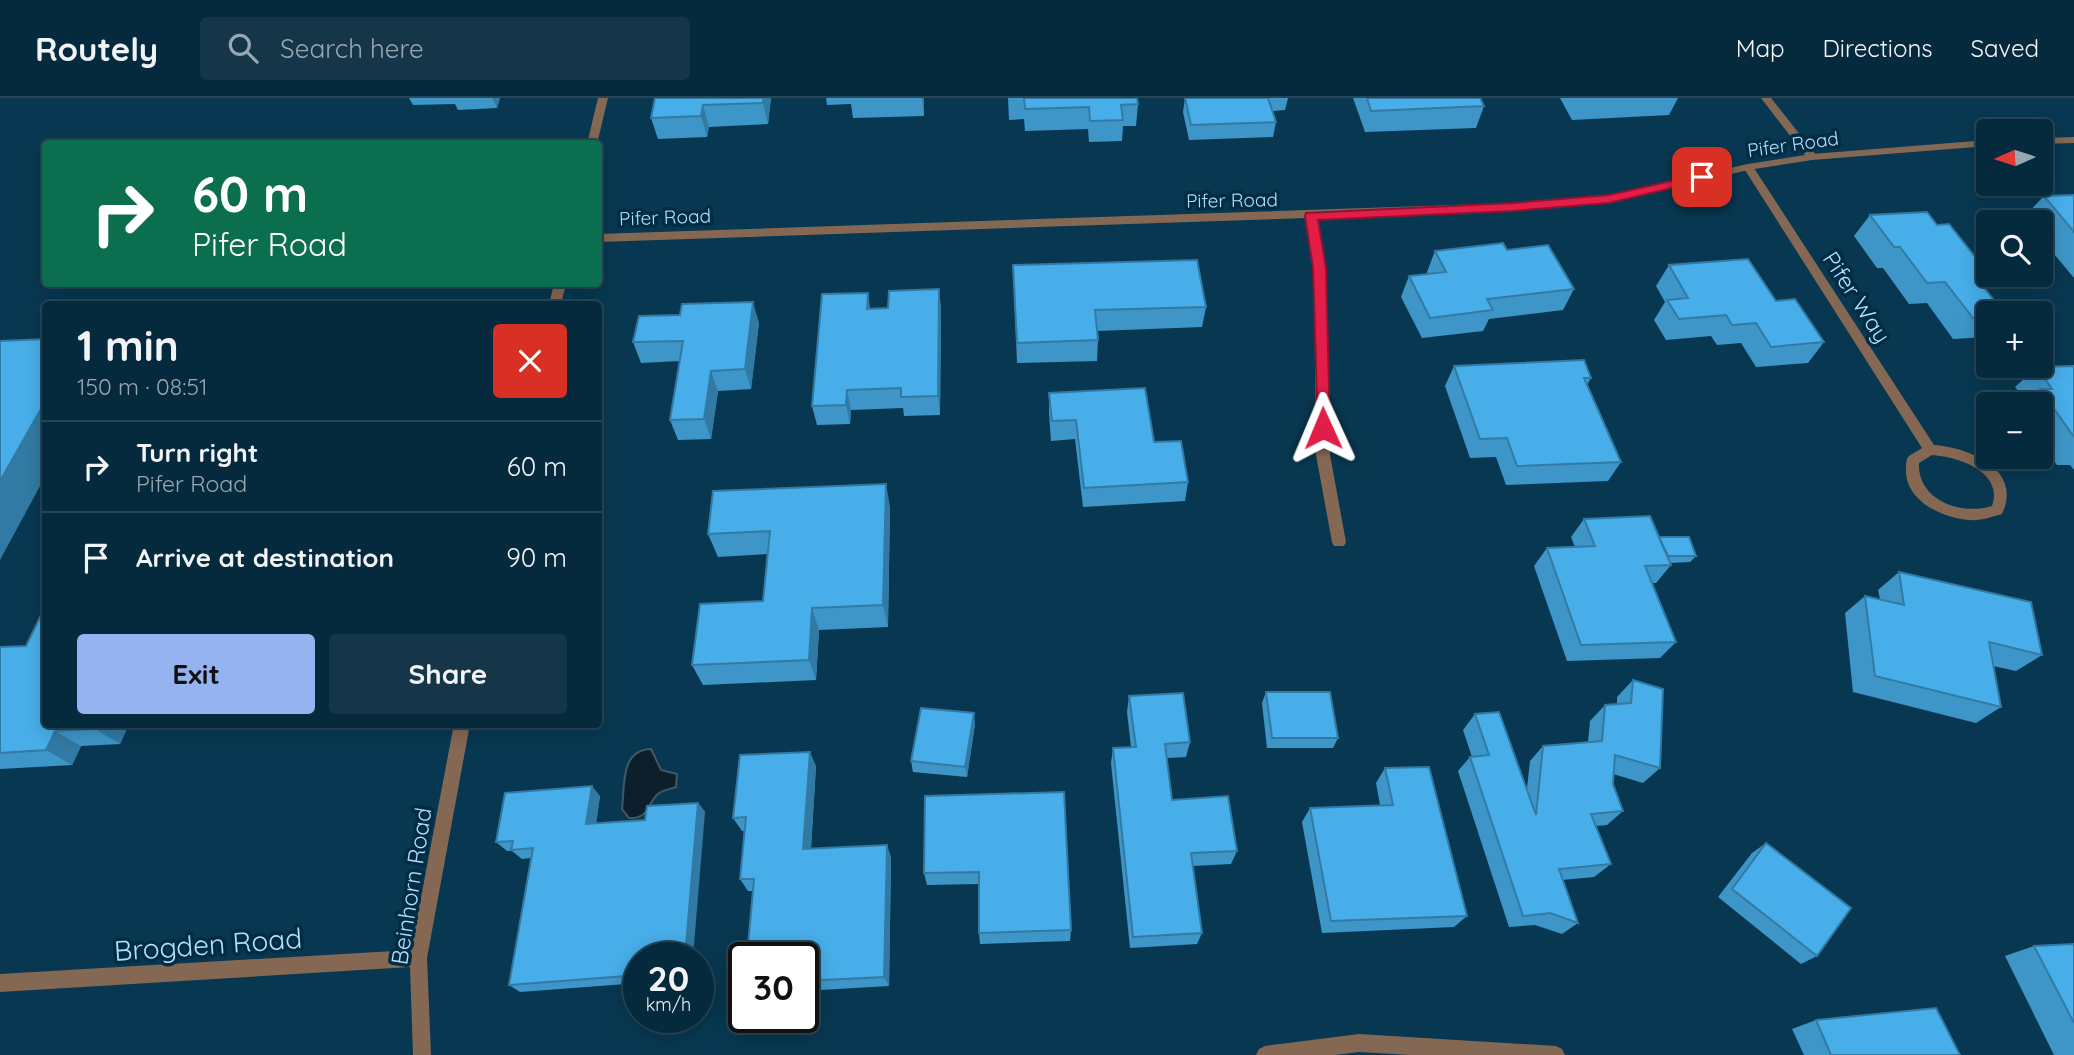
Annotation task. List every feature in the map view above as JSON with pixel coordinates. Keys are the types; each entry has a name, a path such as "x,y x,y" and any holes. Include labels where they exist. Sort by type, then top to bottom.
{"street":[{"path":"594,140 603,98"},
{"path":"1766,98 1812,157"},
{"path":"2053,141 2074,140"},
{"name":"Pifer Road","path":"602,238 792,229 1311,216 1513,207 1609,199 1748,167 1812,157 1976,144"},
{"name":"Pifer Way","path":"1748,167 1930,450"},
{"path":"1311,216 1320,268 1323,454 1339,542"},
{"path":"1930,450 1959,453 1987,469 2002,491 2002,502 1997,510 1974,516 1944,509 1930,500 1913,479 1911,469 1913,460 1930,450"},
{"name":"Beinhorn Road","path":"422,1055 418,957 462,728"},
{"name":"Brogden Road","path":"0,984 418,957"},
{"path":"1265,1055 1359,1043 1556,1055"}],"water":[{"path":"651,749 661,770 677,774 676,787 659,793 641,816 629,818 622,809 626,770 634,755"}],"building":[{"path":"655,98 763,98 763,103 703,105 701,116 651,118"},
{"path":"1024,98 1137,98 1138,104 1121,105 1123,120 1090,121 1089,107 1025,109"},
{"path":"1185,98 1268,98 1276,122 1191,125"},
{"path":"1367,98 1480,98 1484,106 1371,111"},
{"path":"2074,195 2074,232 2044,196"},
{"path":"1927,212 1937,225 1949,224 1976,258 1976,287 1984,287 1995,301 1976,301 1976,318 1973,318 1945,282 1927,283 1900,247 1894,247 1870,215"},
{"path":"1503,243 1507,250 1548,245 1574,289 1487,299 1493,310 1430,318 1409,276 1446,272 1435,251"},
{"path":"1748,259 1776,301 1795,299 1824,342 1771,347 1756,323 1732,325 1726,315 1679,319 1667,300 1688,298 1669,265"},
{"path":"1197,260 1206,307 1095,310 1098,340 1017,343 1013,265"},
{"path":"939,289 938,396 901,397 901,388 847,390 846,405 812,406 822,294 868,293 867,309 888,308 889,291"},
{"path":"753,302 745,369 711,371 704,419 670,420 683,341 633,342 639,316 680,315 682,304"},
{"path":"42,339 42,407 0,481 0,341"},
{"path":"1584,360 1591,378 1584,378 1621,462 1517,466 1507,438 1480,439 1454,366"},
{"path":"2074,366 2074,437 2053,407 2053,392 2042,392 2040,389 2052,389 2044,378 2053,378 2053,367"},
{"path":"1145,388 1154,442 1181,441 1188,482 1084,488 1076,420 1052,421 1049,393"},
{"path":"886,484 883,605 812,608 809,660 692,665 700,604 763,601 770,531 708,534 713,491"},
{"path":"1650,516 1671,565 1645,566 1676,642 1581,645 1547,548 1595,546 1584,519"},
{"path":"1659,537 1689,537 1696,556 1668,556"},
{"path":"1899,572 2031,602 2042,655 1989,642 2001,707 1875,676 1865,596 1904,605"},
{"path":"42,613 42,728 95,728 55,731 46,750 0,753 0,647 26,646"},
{"path":"1633,680 1663,689 1660,768 1615,755 1613,784 1623,811 1591,814 1611,864 1559,869 1578,923 1550,913 1523,916 1470,757 1489,755 1475,714 1499,712 1536,815 1543,746 1602,741 1605,705 1631,703"},
{"path":"1266,692 1330,692 1338,738 1272,738"},
{"path":"1183,693 1190,742 1165,744 1172,800 1228,796 1237,851 1191,853 1202,933 1133,937 1113,748 1136,747 1129,696"},
{"path":"921,708 974,713 965,767 911,761"},
{"path":"810,752 803,849 887,845 884,977 819,980 819,942 748,942 754,879 740,879 746,817 733,818 740,755"},
{"path":"1429,767 1467,916 1331,921 1310,808 1393,805 1385,768"},
{"path":"592,786 586,824 645,820 647,806 698,803 686,942 623,942 623,976 509,985 533,848 511,850 513,841 496,842 505,793"},
{"path":"1064,792 1071,930 979,933 979,872 924,873 925,796"},
{"path":"1766,843 1851,908 1817,956 1732,889"},
{"path":"2074,944 2074,1023 2034,946"},
{"path":"1936,1008 1960,1055 1831,1055 1816,1020"}],"route":[{"path":"1323,428 1320,268 1311,216 1513,207 1609,199 1702,177"}]}
